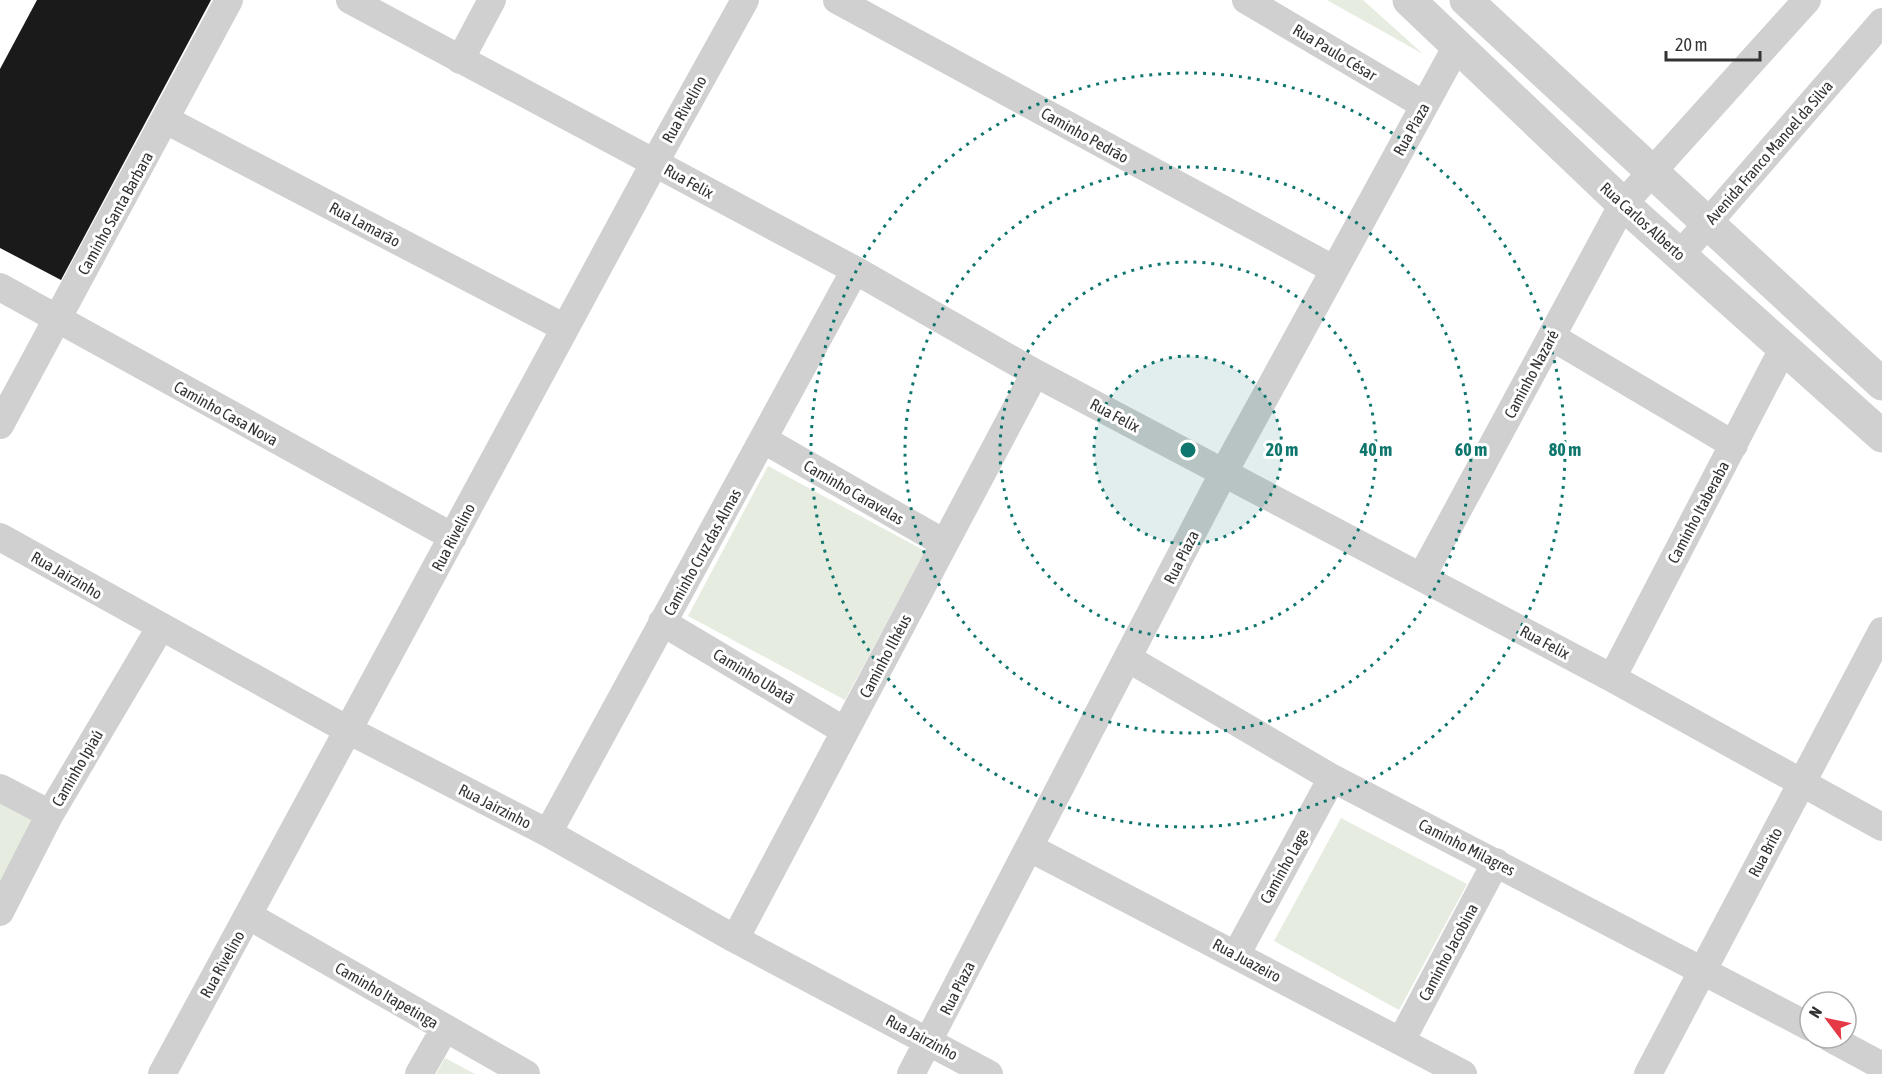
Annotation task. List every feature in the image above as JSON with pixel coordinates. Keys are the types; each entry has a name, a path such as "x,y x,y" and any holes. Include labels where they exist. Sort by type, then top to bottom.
{"street":[{"name":"Caminho Santa Barbara","path":"0,425 229,0"},
{"name":"Rua Felix","path":"350,0 855,270 1035,373 1612,678 1882,827"},
{"path":"460,60 492,0"},
{"name":"Rua Rivelino","path":"162,1074 654,162 745,0"},
{"name":"Caminho Pedrão","path":"837,0 1333,269"},
{"name":"Rua Paulo César","path":"1246,0 1424,105"},
{"name":"Rua Carlos Alberto","path":"1409,0 1458,44 1623,204 1882,436"},
{"path":"1466,0 1882,384"},
{"path":"1623,204 1653,174 1807,0"},
{"name":"Avenida Franco Manoel da Silva","path":"1680,255 1882,22"},
{"name":"Rua Piaza","path":"911,1074 1224,472 1458,44"},
{"name":"Rua Lamarão","path":"166,120 565,328"},
{"name":"Caminho Nazaré","path":"1422,576 1623,204"},
{"name":"Caminho Cruz das Almas","path":"548,833 855,270"},
{"name":"Caminho Casa Nova","path":"0,287 453,537"},
{"path":"1552,337 1734,445"},
{"name":"Caminho Itaberaba","path":"1612,678 1784,347"},
{"name":"Caminho Ilhéus","path":"735,939 1035,373"},
{"name":"Caminho Caravelas","path":"764,440 944,543"},
{"name":"Rua Jairzinho","path":"0,537 160,628 348,730 548,833 735,939 989,1074"},
{"name":"Caminho Ubatã","path":"662,622 845,731"},
{"name":"Caminho Ipiaú","path":"0,912 50,814 160,628"},
{"name":"Rua Brito","path":"1648,1074 1882,631"},
{"name":"Caminho Milagres","path":"1129,658 1332,778 1798,1022"},
{"name":"Caminho Lage","path":"1236,955 1332,778"},
{"path":"0,788 50,814"},
{"name":"Rua Juazeiro","path":"1030,848 1463,1074"},
{"name":"Caminho Jacobina","path":"1401,1041 1496,862"},
{"name":"Caminho Itapetinga","path":"249,916 526,1074"},
{"path":"418,1074 445,1028"},
{"path":"1852,1050 1882,1066"}],"shaded area":[{"path":"1327,0 1363,0 1423,54"},
{"path":"768,466 925,551 845,700 688,616"},
{"path":"0,798 39,818 0,891"},
{"path":"1341,818 1467,884 1399,1010 1274,941"},
{"path":"445,1058 475,1074 436,1074"}],"building":[{"path":"37,0 211,0 61,280 0,248 0,69"}]}
